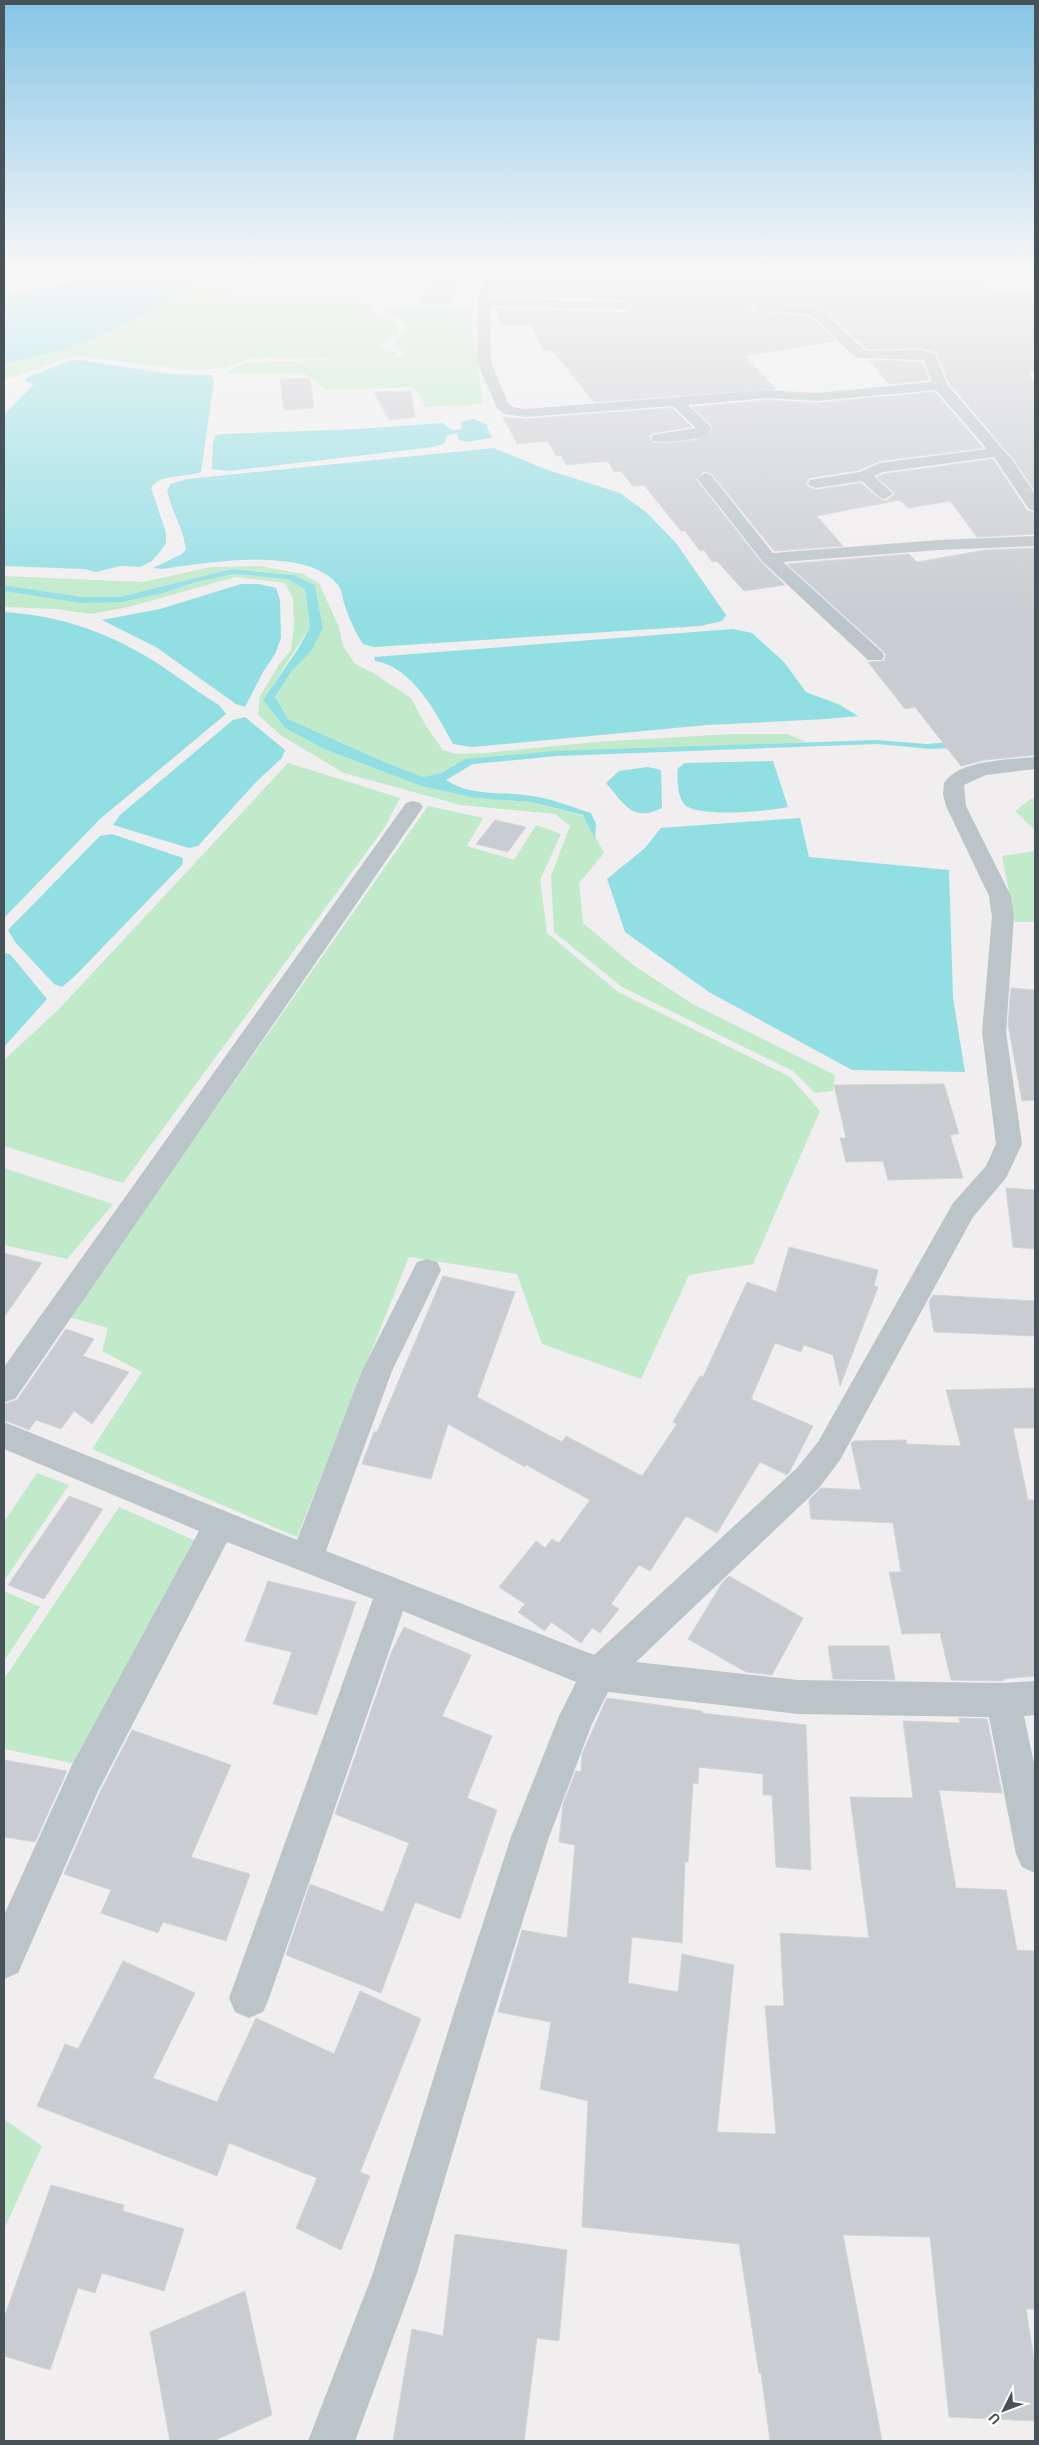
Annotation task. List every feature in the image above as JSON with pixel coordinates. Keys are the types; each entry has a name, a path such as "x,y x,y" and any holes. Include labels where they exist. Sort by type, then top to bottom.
{"street":[{"path":"495,388 504,408 525,413 768,394 816,397 908,388"},
{"path":"943,388 998,452 1035,506"},
{"path":"658,438 697,433 705,429 677,402"},
{"path":"816,483 865,476 880,468 998,452"},
{"path":"865,476 884,494"},
{"path":"705,478 769,558 875,656"},
{"path":"769,558 938,545 1035,541"},
{"path":"332,2441 395,2273 474,2012 530,1836 577,1716 599,1674 808,1478 829,1451 962,1210 997,1171 1009,1144 994,1032 1003,917 1000,896 956,806 953,794 954,783 966,773 982,768 1035,763"},
{"path":"4,1390 413,807"},
{"path":"307,1558 377,1372 428,1270"},
{"path":"4,1435 219,1525 393,1591 599,1674 798,1696 1019,1699 1035,1854"},
{"path":"4,1959 85,1778 219,1525"},
{"path":"250,1998 393,1591"}],"green space":[{"path":"324,388 382,388 326,390"},
{"path":"415,388 481,388 483,404 426,407"},
{"path":"260,566 303,574 319,583 339,627 343,646 355,664 373,673 411,698 426,726 443,750 456,754 486,753 596,742 731,734 787,734 806,742 465,759 441,773 423,777 288,719 275,698 291,672 312,650 323,628 315,585 294,575 232,569 119,597 82,597 4,585 4,576 143,582 211,567"},
{"path":"234,574 287,579 305,589 310,627 263,700 285,728 324,749 421,786 475,798 531,802 584,816 604,853 579,883 583,923 633,965 691,1003 835,1075 833,1091 815,1093 793,1071 622,987 554,932 551,876 570,826 555,814 461,805 344,773 282,736 258,715 260,696 280,663 291,650 294,626 293,599 285,583 236,577 128,607 91,614 57,609 4,607 4,591 123,602 164,593 196,582"},
{"path":"288,763 400,798 385,827 123,1183 4,1146 4,1060 59,1009"},
{"path":"1032,798 1035,799 1035,830 1015,811"},
{"path":"428,806 483,818 467,846 514,860 536,825 561,834 540,880 547,933 618,992 790,1077 820,1111 753,1264 689,1275 641,1379 542,1344 517,1274 409,1257 297,1537 92,1449 142,1372 102,1351 108,1328 69,1317"},
{"path":"1035,851 1035,922 1015,922 1002,856"},
{"path":"4,1168 113,1204 67,1259 4,1245"},
{"path":"37,1473 69,1485 4,1581 4,1522"},
{"path":"119,1507 194,1540 76,1764 4,1749 4,1679"},
{"path":"4,1591 40,1607 4,1661"},
{"path":"4,2119 42,2146 4,2229"}],"water":[{"path":"30,388 213,388 201,472 160,480 151,488 166,533 166,543 152,561 140,567 120,566 96,572 84,569 4,566 4,415"},
{"path":"473,419 486,424 492,438 467,442 459,440 457,433 447,435 444,444 433,447 228,471 212,469 213,442 216,435 359,429 443,423 450,429 456,430 462,429 461,422"},
{"path":"494,448 545,469 620,493 646,512 676,543 726,615 722,621 700,626 374,647 363,644 360,639 349,616 338,585 323,573 303,565 280,561 254,560 203,563 162,569 153,568 182,554 186,549 167,490 171,484 187,479"},
{"path":"232,569 294,575 315,585 323,628 312,650 291,672 275,697 288,719 423,777 441,773 465,759 554,751 876,740 927,744 967,741 996,731 1035,730 1035,735 1001,736 970,747 931,749 877,744 557,756 473,764 446,780 466,789 539,797 591,813 596,824 595,839 583,815 531,802 475,798 421,786 324,749 285,728 263,700 298,649 310,627 305,589 287,579 234,574 196,582 164,593 123,602 81,603 4,591 4,585 82,597 119,597"},
{"path":"241,584 259,584 276,588 280,600 281,638 275,654 263,672 245,707 236,704 156,647 102,620 160,609"},
{"path":"4,612 58,620 109,637 162,666 219,705 226,714 100,819 4,918"},
{"path":"733,629 752,633 784,662 806,692 840,705 858,716 707,725 472,747 453,744 422,693 401,672 389,665 375,661 374,657"},
{"path":"245,717 285,750 282,758 256,782 198,846 189,848 113,825 120,815 233,720"},
{"path":"773,761 788,807 751,812 719,812 693,809 682,802 679,792 678,768 685,763"},
{"path":"648,767 661,770 662,808 652,812 636,812 624,804 606,783 619,771"},
{"path":"800,818 809,857 949,870 953,998 965,1072 852,1070 709,992 625,932 607,879 645,848 661,828"},
{"path":"112,834 183,858 182,865 76,975 62,987 54,984 15,942 8,930 100,836"},
{"path":"4,953 10,954 47,999 4,1047"}],"building":[{"path":"281,388 311,388 314,408 284,410"},
{"path":"583,388 776,389 594,402"},
{"path":"953,388 1035,388 1035,491 1014,460"},
{"path":"411,391 415,417 389,420 374,392"},
{"path":"935,392 983,448 880,461 859,470 810,478 806,482 808,487 816,490 861,483 878,498 886,501 895,494 877,477 884,474 993,459 1027,510 1035,513 1035,534 977,537 950,501 909,508 899,500 817,516 843,546 774,551 712,474 704,471 696,479 762,563 785,585 744,591 717,561 712,562 704,550 700,551 685,531 681,531 644,485 633,486 621,471 614,472 608,461 566,465 561,455 556,456 548,441 517,444 503,417 525,419 672,408 692,427 653,433 649,437 653,443 672,443 695,440 713,430 711,425 692,407 768,400 816,403"},
{"path":"1035,548 1035,755 985,760 961,766 915,707 905,709 868,662 884,661 886,655 883,651 787,564 909,554 917,562 985,550"},
{"path":"495,820 526,827 508,852 476,844"},
{"path":"1011,988 1035,990 1035,1100 1022,1101 1008,1024"},
{"path":"944,1084 959,1134 950,1135 963,1178 888,1180 883,1161 846,1162 840,1138 846,1138 834,1085"},
{"path":"1006,1188 1035,1190 1035,1249 1013,1247"},
{"path":"789,1247 878,1270 874,1286 878,1287 840,1386 833,1355 804,1345 801,1352 775,1343 751,1399 813,1426 789,1473 787,1475 760,1462 717,1533 686,1516 650,1571 639,1565 611,1604 619,1609 600,1633 592,1628 581,1643 551,1622 545,1631 518,1612 525,1604 499,1587 536,1541 545,1548 552,1539 559,1543 590,1500 526,1465 525,1467 448,1424 431,1479 362,1464 374,1432 377,1432 443,1276 515,1292 477,1397 562,1442 566,1436 642,1476 677,1424 673,1422 700,1376 703,1377 747,1282 776,1292"},
{"path":"4,1253 42,1263 4,1317"},
{"path":"933,1295 1035,1301 1035,1336 934,1332 929,1302"},
{"path":"66,1329 94,1339 83,1356 129,1372 92,1424 74,1411 61,1429 36,1420 29,1430 4,1420 4,1404 17,1400"},
{"path":"1035,1388 1035,1428 1013,1428 1028,1500 1035,1500 1035,1676 1004,1679 1003,1681 951,1680 940,1633 902,1634 889,1572 901,1572 893,1523 811,1519 809,1500 821,1488 861,1490 851,1443 853,1441 906,1440 907,1444 961,1446 946,1390"},
{"path":"69,1496 103,1509 44,1599 8,1585"},
{"path":"729,1576 803,1618 772,1675 746,1672 688,1639 722,1583"},
{"path":"268,1581 356,1602 317,1715 273,1704 292,1652 245,1641"},
{"path":"404,1627 471,1655 442,1716 492,1736 467,1798 497,1810 460,1919 415,1902 381,1993 286,1955 310,1884 383,1912 409,1843 335,1814 391,1653"},
{"path":"828,1646 889,1646 895,1680 833,1679"},
{"path":"607,1698 702,1711 702,1713 806,1725 811,1870 776,1867 772,1795 763,1795 763,1774 699,1767 698,1784 693,1783 688,1862 685,1862 682,1943 632,1937 628,1983 678,1992 682,1954 734,1965 717,2132 776,2134 765,2006 784,2006 780,1933 869,1938 850,1797 913,1798 903,1721 960,1723 959,1718 987,1719 1002,1793 939,1790 956,1888 1006,1890 1017,1950 1035,1951 1035,2309 1026,2309 1035,2366 1035,2421 949,2417 930,2237 843,2235 882,2441 770,2441 761,2373 759,2373 739,2244 582,2227 588,2101 540,2089 551,2022 498,2012 522,1930 567,1938 575,1845 559,1842 563,1804 576,1771 581,1772 582,1754"},
{"path":"132,1730 231,1765 191,1857 250,1874 226,1941 163,1922 158,1933 101,1913 111,1890 64,1874 100,1792"},
{"path":"4,1760 67,1771 35,1842 4,1837"},
{"path":"123,1961 195,1993 153,2078 217,2102 256,2018 334,2054 360,1991 421,2019 360,2172 370,2176 341,2250 296,2228 317,2178 229,2143 217,2176 37,2106 65,2044 78,2049"},
{"path":"51,2185 124,2205 123,2211 184,2229 164,2291 102,2273 95,2293 78,2288 50,2370 4,2356 4,2318"},
{"path":"455,2234 567,2250 559,2341 537,2338 524,2441 393,2441 412,2329 443,2336"},
{"path":"245,2291 272,2415 213,2441 170,2441 150,2332"}]}
